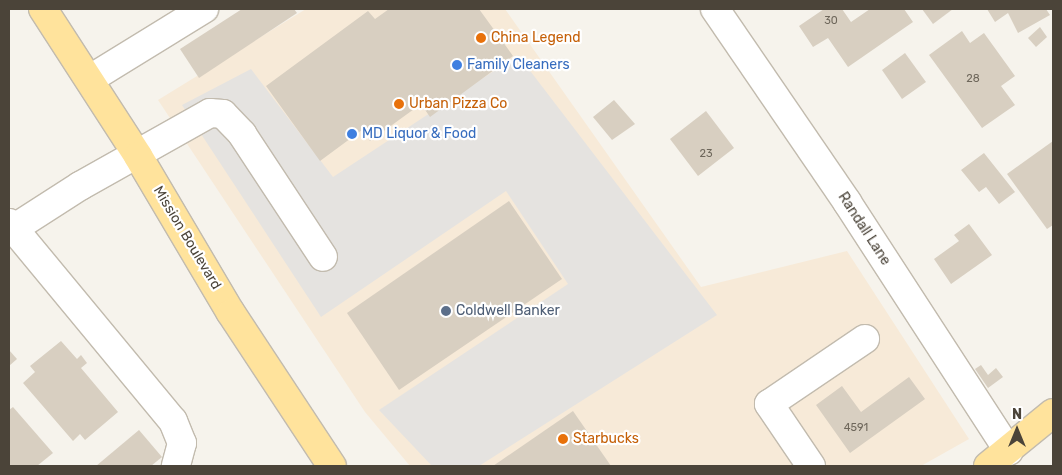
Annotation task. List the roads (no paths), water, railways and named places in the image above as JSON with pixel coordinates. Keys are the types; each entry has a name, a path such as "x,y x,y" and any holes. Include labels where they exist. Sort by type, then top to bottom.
{"main road":[{"name":"Mission Boulevard","path":"43,9 138,156 231,314 331,466"},
{"path":"999,459 1053,413"}],"street":[{"path":"90,79 204,9"},
{"name":"Randall Lane","path":"716,9 847,202 999,459"},
{"path":"176,466 182,443 173,421 122,356 11,226 80,186 138,156 210,113 223,114 242,134 323,257"},
{"path":"811,466 768,404 865,339"}],"place":[{"name":"China Legend","path":"481,38"},
{"name":"Family Cleaners","path":"457,65"},
{"name":"Urban Pizza Co","path":"399,104"},
{"name":"MD Liquor & Food","path":"352,134"},
{"name":"Coldwell Banker","path":"446,311"},
{"name":"Starbucks","path":"563,439"}]}
